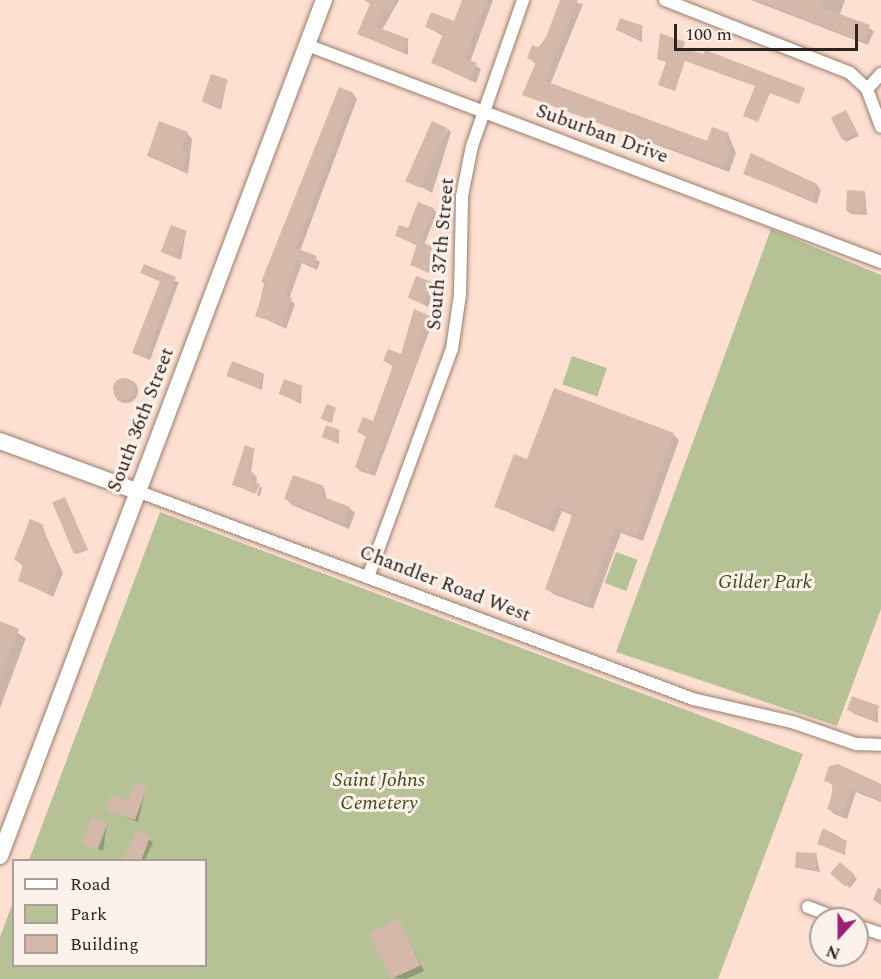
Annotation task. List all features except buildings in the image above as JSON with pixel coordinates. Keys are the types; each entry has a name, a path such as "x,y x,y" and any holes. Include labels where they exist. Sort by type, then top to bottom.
{"main road":[{"name":"South 36th Street","path":"0,856 136,491 324,0"},
{"name":"Chandler Road West","path":"0,441 136,491"}],"street":[{"name":"South 37th Street","path":"368,577 452,349 460,295 462,196 484,112 509,33 523,0"},
{"path":"665,0 819,57 867,88 881,128"},
{"name":"Suburban Drive","path":"307,45 881,262"},
{"path":"867,88 881,74"},
{"name":"Chandler Road West","path":"136,491 693,699 792,722 856,744 881,745"}],"green space":[{"name":"Gilder Park","path":"771,229 881,275 881,609 837,726 616,652"},
{"path":"572,356 607,368 597,396 562,384"},
{"name":"Saint Johns Cemetery","path":"160,512 803,754 718,979 0,979 0,937 12,905 12,967 207,967 207,859 29,859"},
{"path":"616,552 638,560 626,591 605,583"}]}
